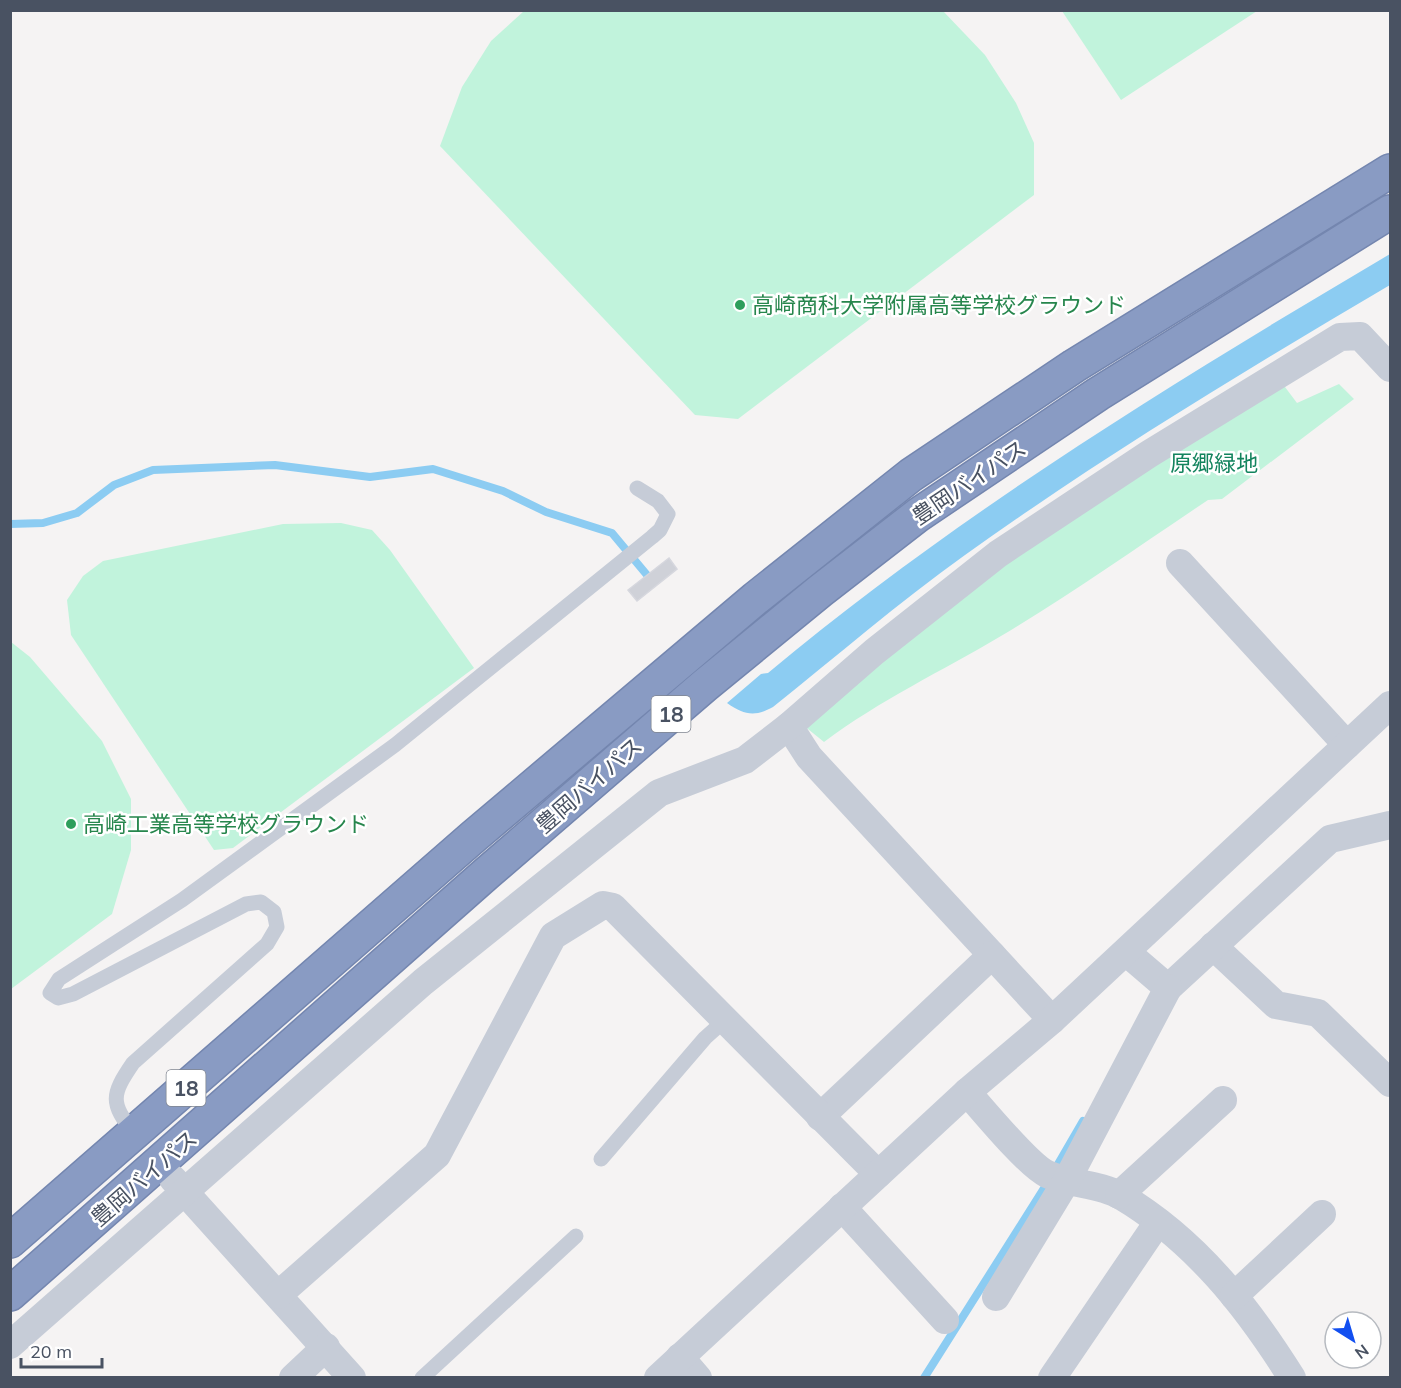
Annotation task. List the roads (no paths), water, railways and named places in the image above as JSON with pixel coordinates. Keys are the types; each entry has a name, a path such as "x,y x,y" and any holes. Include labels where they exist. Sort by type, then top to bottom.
{"highway":[{"name":"豊岡バイパス","path":"10,1241 610,721 756,598 911,475 1074,366 1390,171"},
{"name":"豊岡バイパス","path":"10,1294 695,693 918,515 1098,394 1390,212"}],"street":[{"path":"10,1345 423,981 659,793 745,760 789,726 874,652 998,554 1149,454 1341,337 1360,336 1390,368"},
{"path":"1180,563 1347,745"},
{"path":"658,1377 689,1367 842,1207 967,1092 1052,1020 1390,705"},
{"path":"789,726 809,757 1052,1020"},
{"path":"996,1297 1057,1177 1168,988 1330,839 1390,825"},
{"path":"278,1294 437,1155 553,936 598,907 610,904 878,1174"},
{"path":"1213,946 1276,1005 1318,1013 1390,1083"},
{"path":"1126,952 1168,988"},
{"path":"820,1117 992,955"},
{"path":"967,1092 1057,1177 1119,1195 1180,1237 1207,1262 1292,1377"},
{"path":"1119,1195 1223,1100"},
{"path":"161,1163 184,1192 352,1377"},
{"path":"842,1207 945,1320"},
{"path":"1234,1296 1322,1214"},
{"path":"1052,1377 1158,1222"},
{"path":"293,1377 326,1347"}],"lane":[{"path":"134,1133 114,1102 118,1085 133,1063 267,944 277,927 274,912 261,902 246,904 73,994 58,998 50,993 59,979 182,900 395,745 652,537 660,530 668,513 658,501 637,489"},
{"path":"601,1159 705,1038 724,1021"},
{"path":"422,1377 576,1236"}],"water":[{"path":"1390,254 1390,285 1175,415 1069,483 916,591 773,707 761,712 750,713 727,703 761,674 768,673 916,557 993,503 1229,350"}],"waterway":[{"path":"10,524 43,523 77,513 114,485 153,470 275,465 370,477 433,469 503,491 546,512 612,533 647,575"},
{"path":"924,1378 1043,1190 1083,1121"}],"place":[{"name":"高崎商科大学附属高等学校グラウンド","path":"740,305"},
{"name":"高崎工業高等学校グラウンド","path":"71,824"}],"park label":[{"name":"原郷緑地","path":"1214,463"}]}
